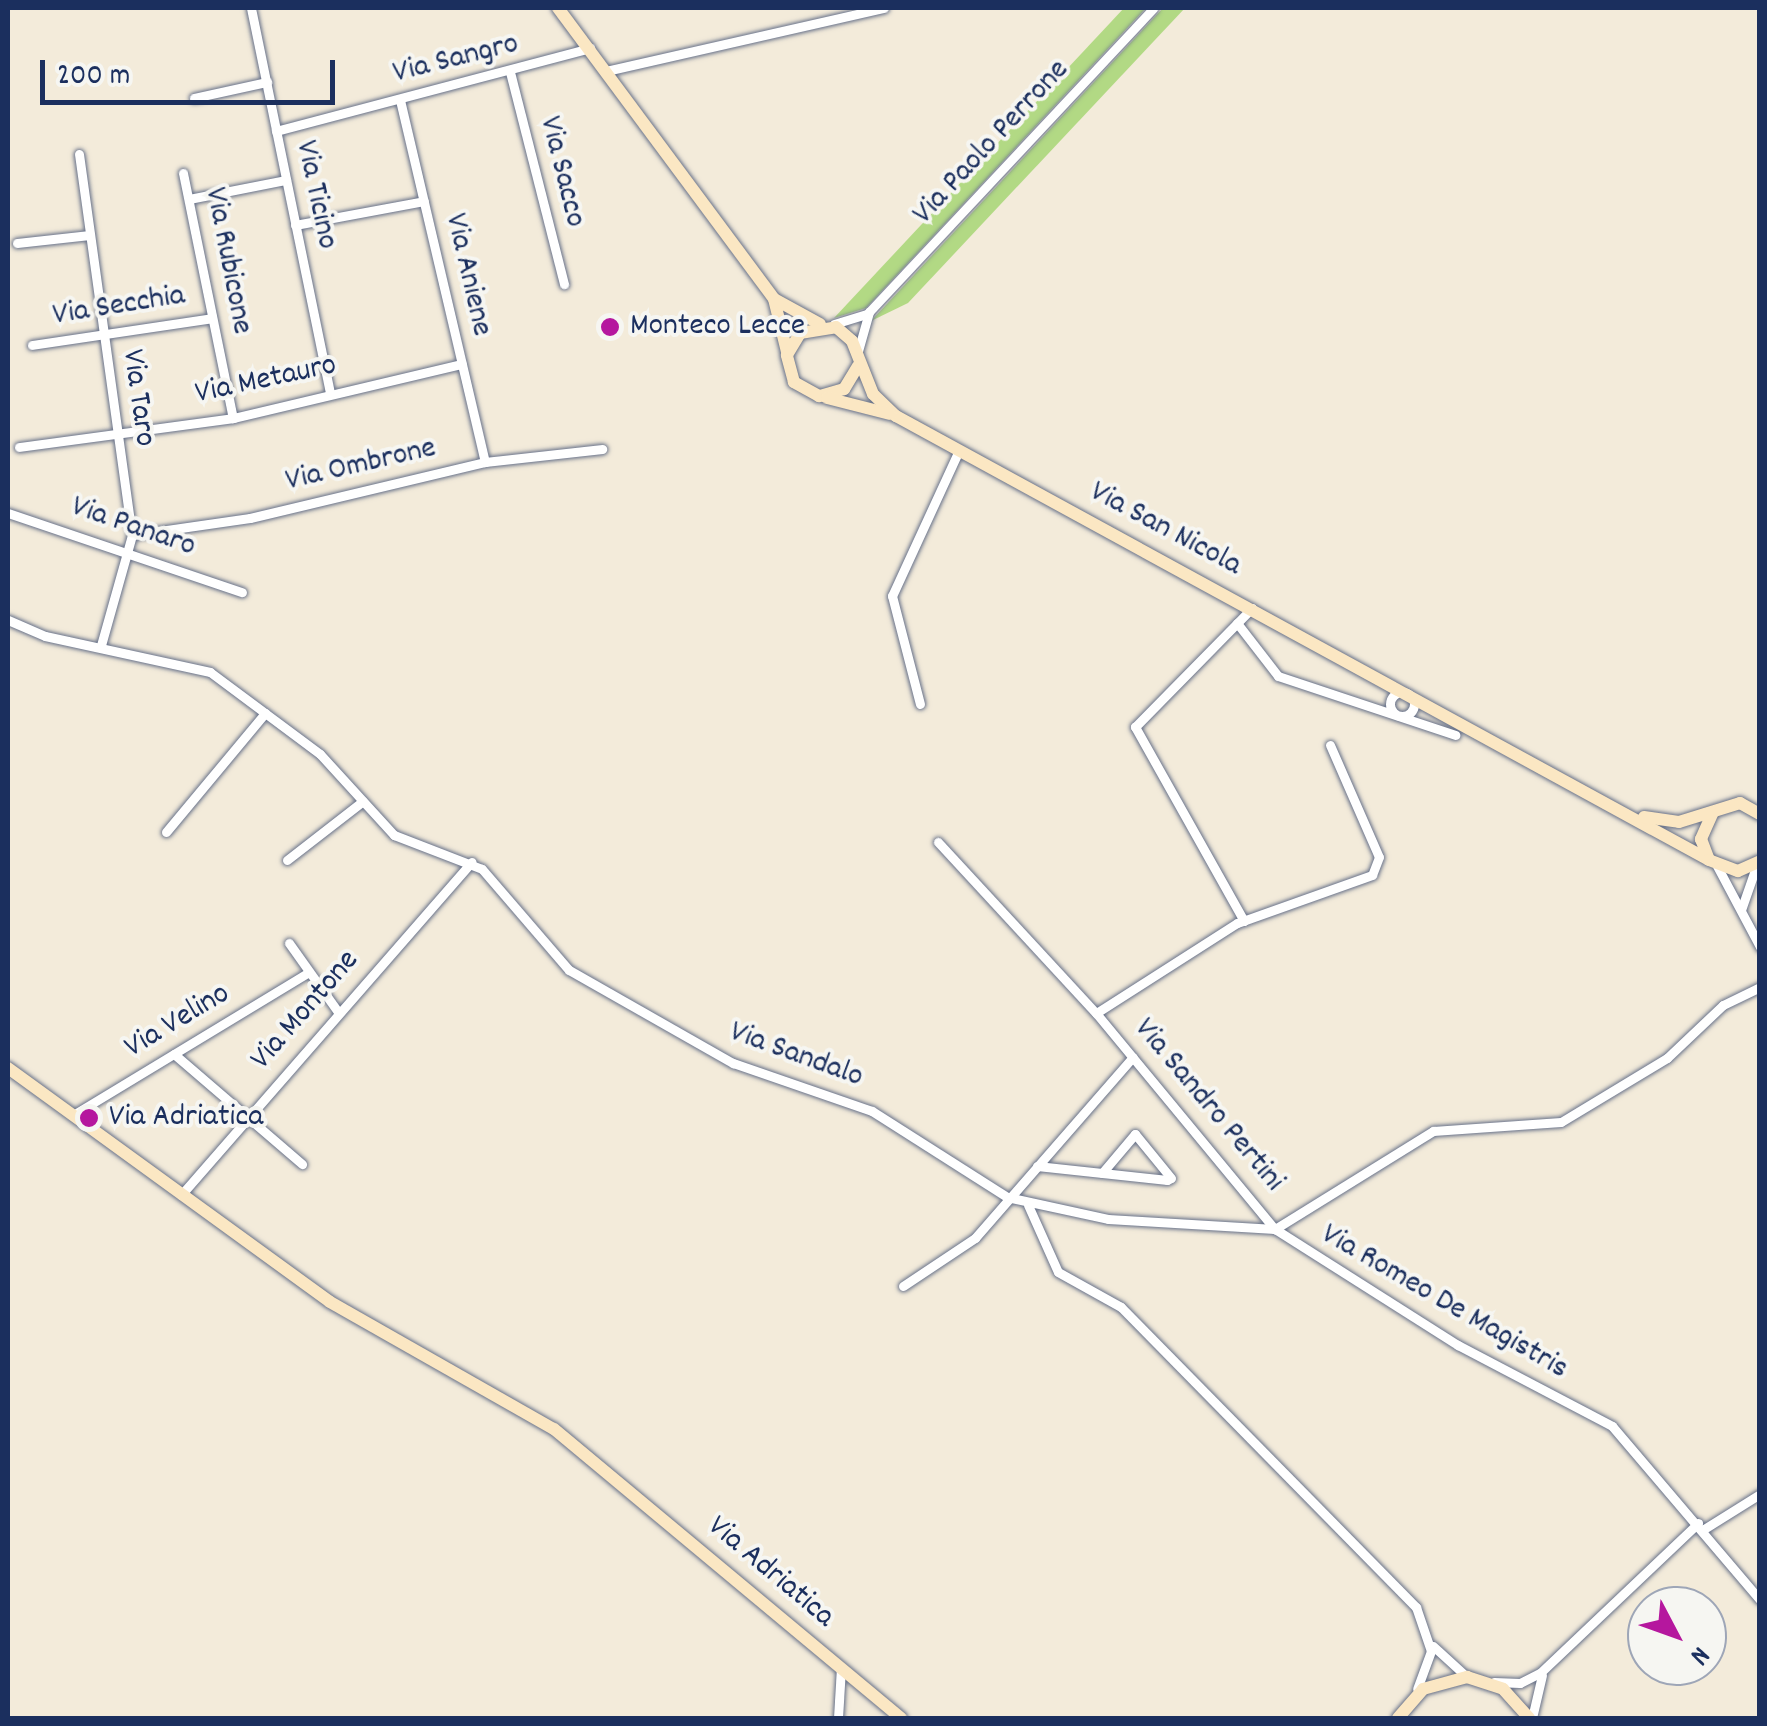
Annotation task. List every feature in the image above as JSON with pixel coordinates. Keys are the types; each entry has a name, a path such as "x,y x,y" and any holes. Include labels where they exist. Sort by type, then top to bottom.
{"street":[{"name":"Via Ticino","path":"251,8 330,393"},
{"name":"Via San Nicola","path":"558,8 774,299 794,382 819,396 896,416 1627,810 1713,863"},
{"path":"606,71 884,8"},
{"name":"Via Paolo Perrone","path":"858,360 869,312 1152,8"},
{"name":"Via Sangro","path":"276,131 590,48"},
{"name":"Via Sacco","path":"510,72 564,284"},
{"path":"194,98 266,82"},
{"name":"Via Aniene","path":"400,100 485,462"},
{"name":"Via Taro","path":"79,154 132,534 101,646"},
{"name":"Via Rubicone","path":"184,173 233,418"},
{"path":"189,199 286,180"},
{"path":"295,225 424,201"},
{"path":"17,243 90,234"},
{"name":"Via San Nicola","path":"774,299 844,332 873,394 896,416"},
{"path":"788,355 800,333 869,312"},
{"name":"Via Secchia","path":"32,345 212,318"},
{"path":"819,396 844,389 858,360"},
{"name":"Via Metauro","path":"19,446 233,418 462,364"},
{"name":"Via Ombrone","path":"132,534 250,518 485,462 602,448"},
{"path":"920,704 892,596 959,450"},
{"name":"Via Panaro","path":"8,513 242,592"},
{"path":"1244,921 1135,727 1252,608"},
{"path":"8,620 45,636 196,665 320,754 405,843 471,862"},
{"name":"Via San Nicola","path":"1236,623 1278,676 1456,735"},
{"path":"1408,693 1415,705 1399,717 1390,704 1392,696 1408,693"},
{"path":"166,832 266,713"},
{"name":"Via Sandro Pertini","path":"1274,1228 1096,1013 1244,921 1360,882 1376,871 1378,852 1330,745"},
{"path":"286,860 363,801"},
{"name":"Via San Nicola","path":"1627,810 1670,822 1740,803 1759,813"},
{"path":"1713,812 1702,839 1713,863 1733,889 1740,918 1760,947"},
{"path":"938,842 1096,1013"},
{"name":"Via Montone","path":"180,1194 471,862"},
{"name":"Via Sandalo","path":"471,862 543,945 594,986 734,1063 872,1111 1007,1198 1028,1205"},
{"path":"1713,863 1738,871 1758,862"},
{"path":"1740,918 1758,862"},
{"path":"290,943 338,1012"},
{"name":"Via Velino","path":"73,1115 309,972"},
{"path":"1274,1228 1433,1132 1561,1122 1667,1058 1722,1005 1760,986"},
{"path":"174,1054 302,1164"},
{"path":"903,1286 964,1248 1133,1057"},
{"name":"Via Adriatica","path":"8,1068 330,1302 554,1430 901,1718"},
{"path":"1037,1166 1102,1173 1167,1180 1171,1178 1135,1134 1102,1173"},
{"path":"1028,1205 1058,1272 1121,1307 1400,1589 1442,1660 1474,1678 1503,1688 1530,1718"},
{"name":"Via Romeo De Magistris","path":"1028,1205 1153,1224 1274,1228 1458,1345 1602,1418 1701,1526 1760,1600"},
{"path":"1530,1718 1536,1683 1550,1665 1701,1526 1760,1494"},
{"path":"1398,1718 1429,1668 1428,1635"},
{"path":"1406,1704 1444,1680 1520,1682 1550,1665"},
{"path":"838,1718 841,1668"}],"green space":[{"path":"1124,8 1146,8 866,308 834,318"},
{"path":"1163,8 1185,8 908,303 871,321"}],"place":[{"name":"Monteco Lecce","path":"610,327"},
{"name":"Via Adriatica","path":"89,1118"}]}
